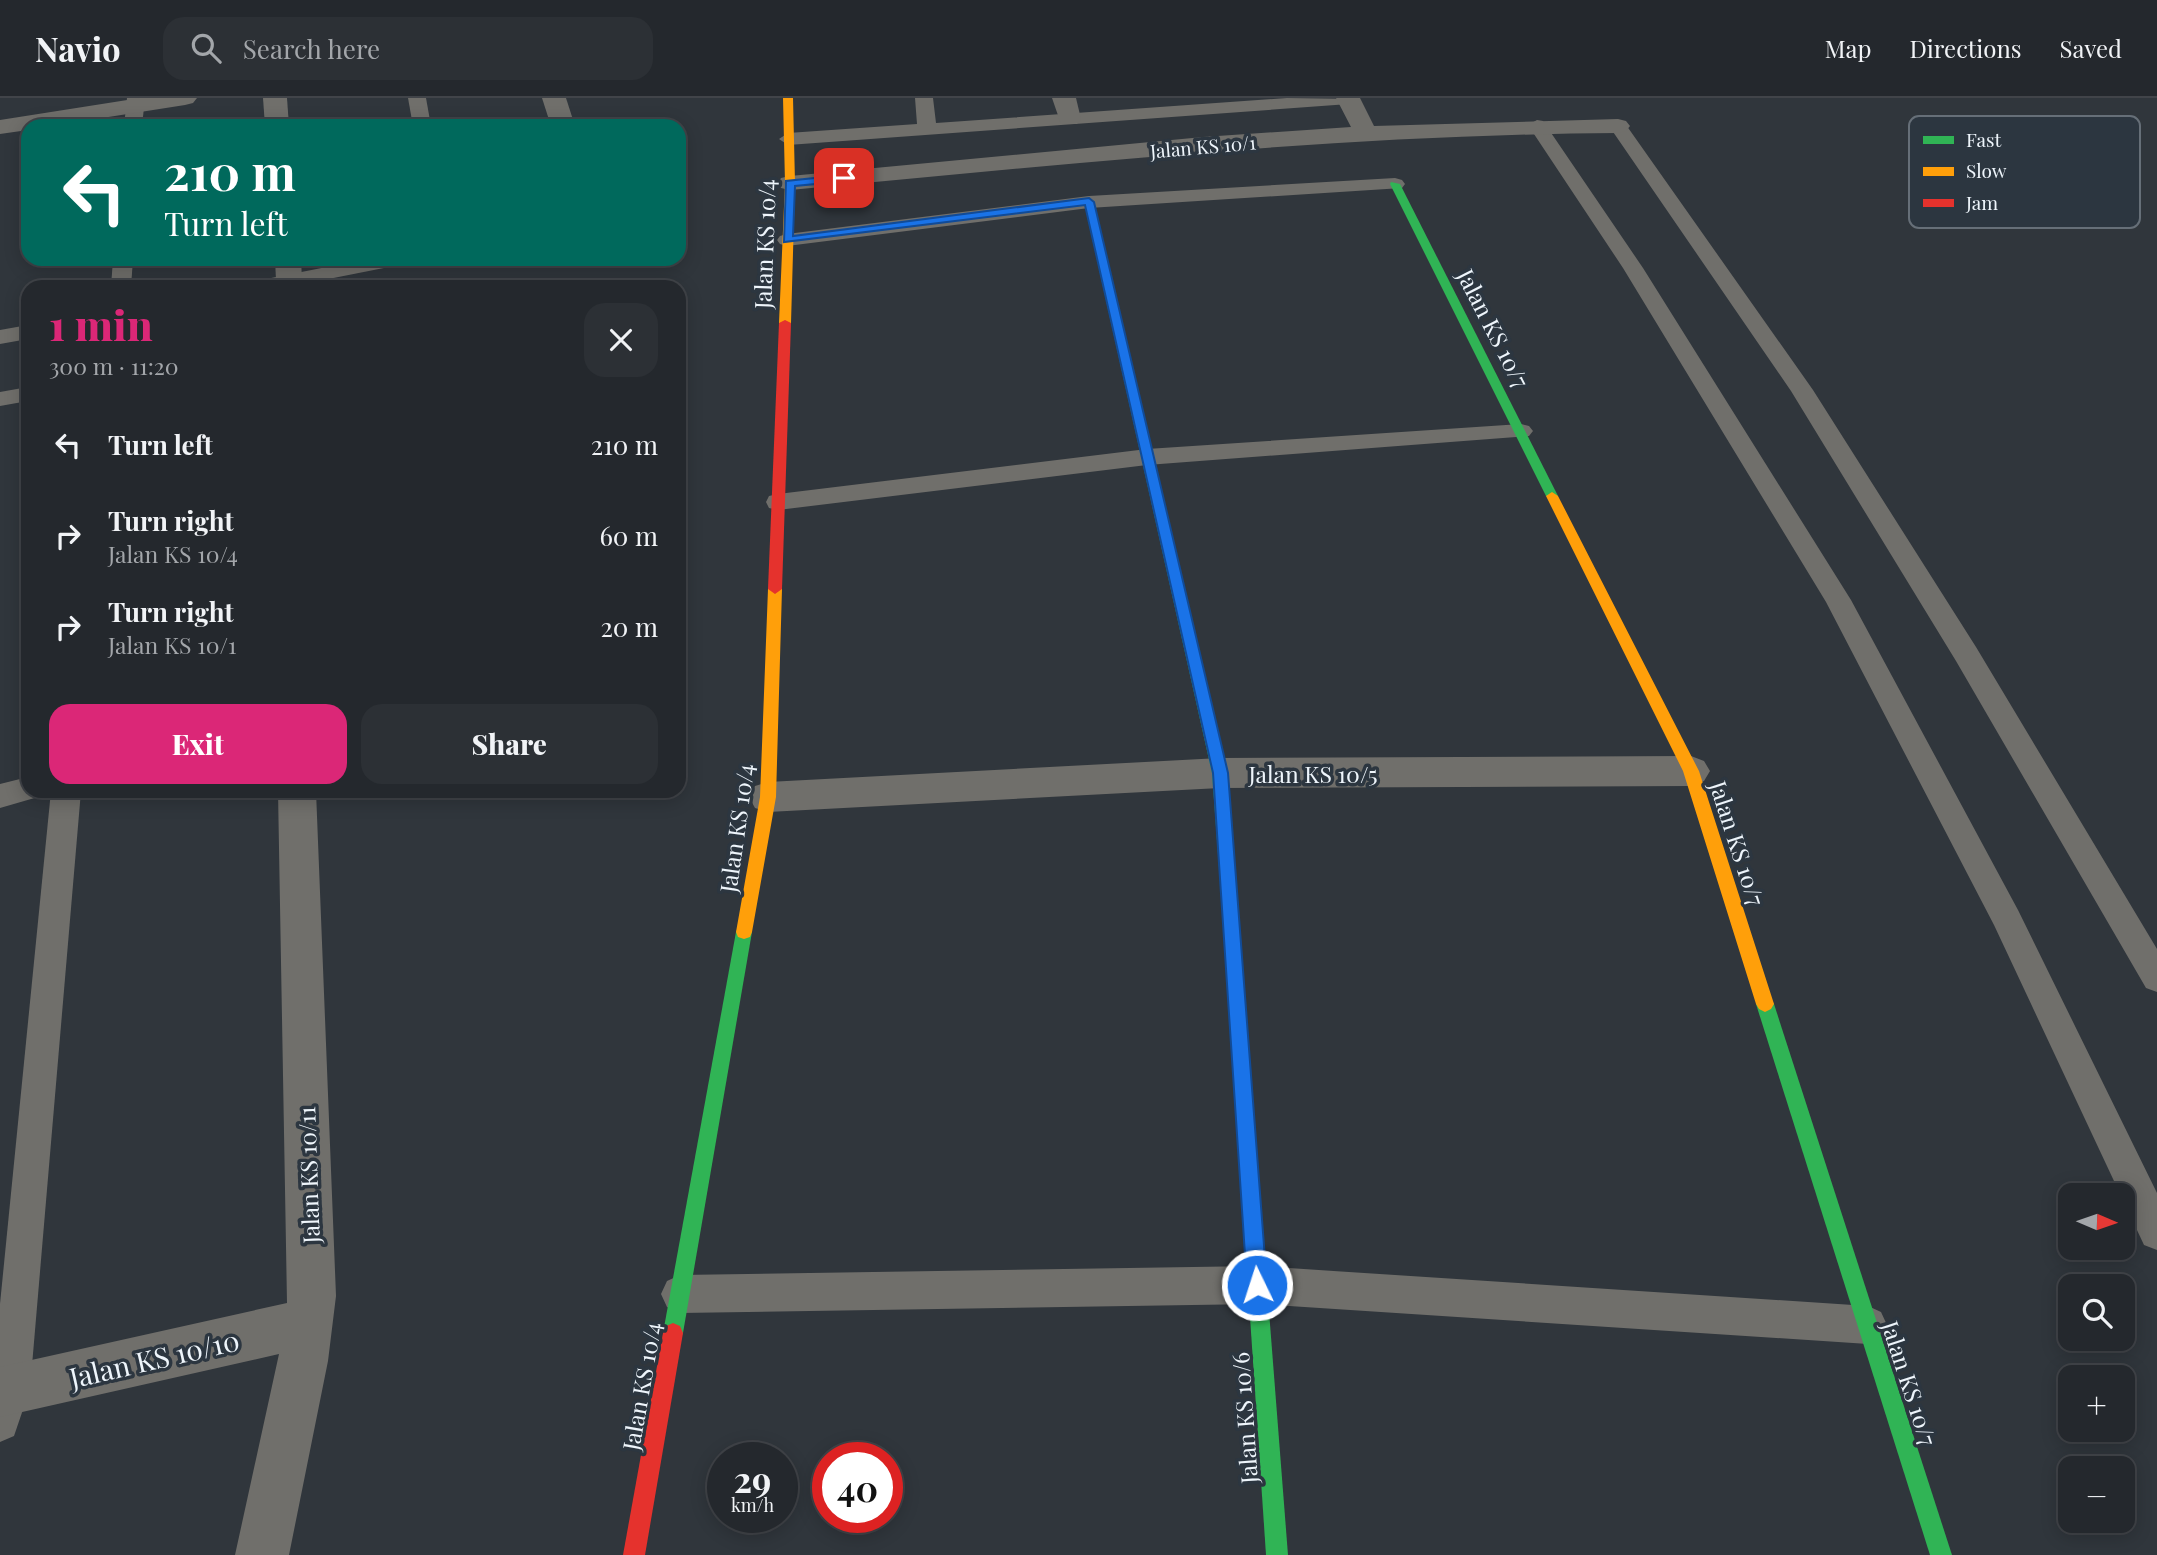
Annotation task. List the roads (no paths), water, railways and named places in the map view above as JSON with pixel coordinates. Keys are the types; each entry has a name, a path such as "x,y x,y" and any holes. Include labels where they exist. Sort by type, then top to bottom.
{"street":[{"path":"64,119 135,110 185,98"},
{"path":"275,98 276,119"},
{"path":"554,98 561,119"},
{"name":"Jalan KS 10/4","path":"634,1555 768,797 790,183 788,98"},
{"path":"1349,99 1365,131"},
{"name":"Jalan KS 10/1","path":"790,183 1531,116 1611,117"},
{"path":"0,127 21,124"},
{"name":"Jalan KS 10/7","path":"1395,184 1691,771 1941,1555"},
{"name":"Jalan KS 10/6","path":"1089,202 1220,773 1277,1555"},
{"name":"Jalan KS 10/5","path":"768,797 1220,773 1691,771"},
{"name":"Jalan KS 10/11","path":"262,1555 303,1361 312,1296 297,798"},
{"name":"Jalan KS 10/10","path":"4,1401 308,1323"}],"lane":[{"path":"417,98 421,119"},
{"path":"924,98 928,129"},
{"path":"788,139 928,129 1066,108 1349,99"},
{"path":"1531,116 1633,268 1838,600 2007,919 2157,1231"},
{"path":"1611,117 1802,390 1966,654 2157,978"},
{"path":"788,240 1089,202 1395,184"},
{"path":"269,280 288,270 328,266"},
{"path":"0,337 21,333"},
{"path":"0,399 21,395"},
{"path":"778,502 1147,457 1521,431"},
{"path":"0,796 21,791"},
{"path":"4,1401 65,798"},
{"path":"680,1294 1257,1285 1868,1325"}]}
